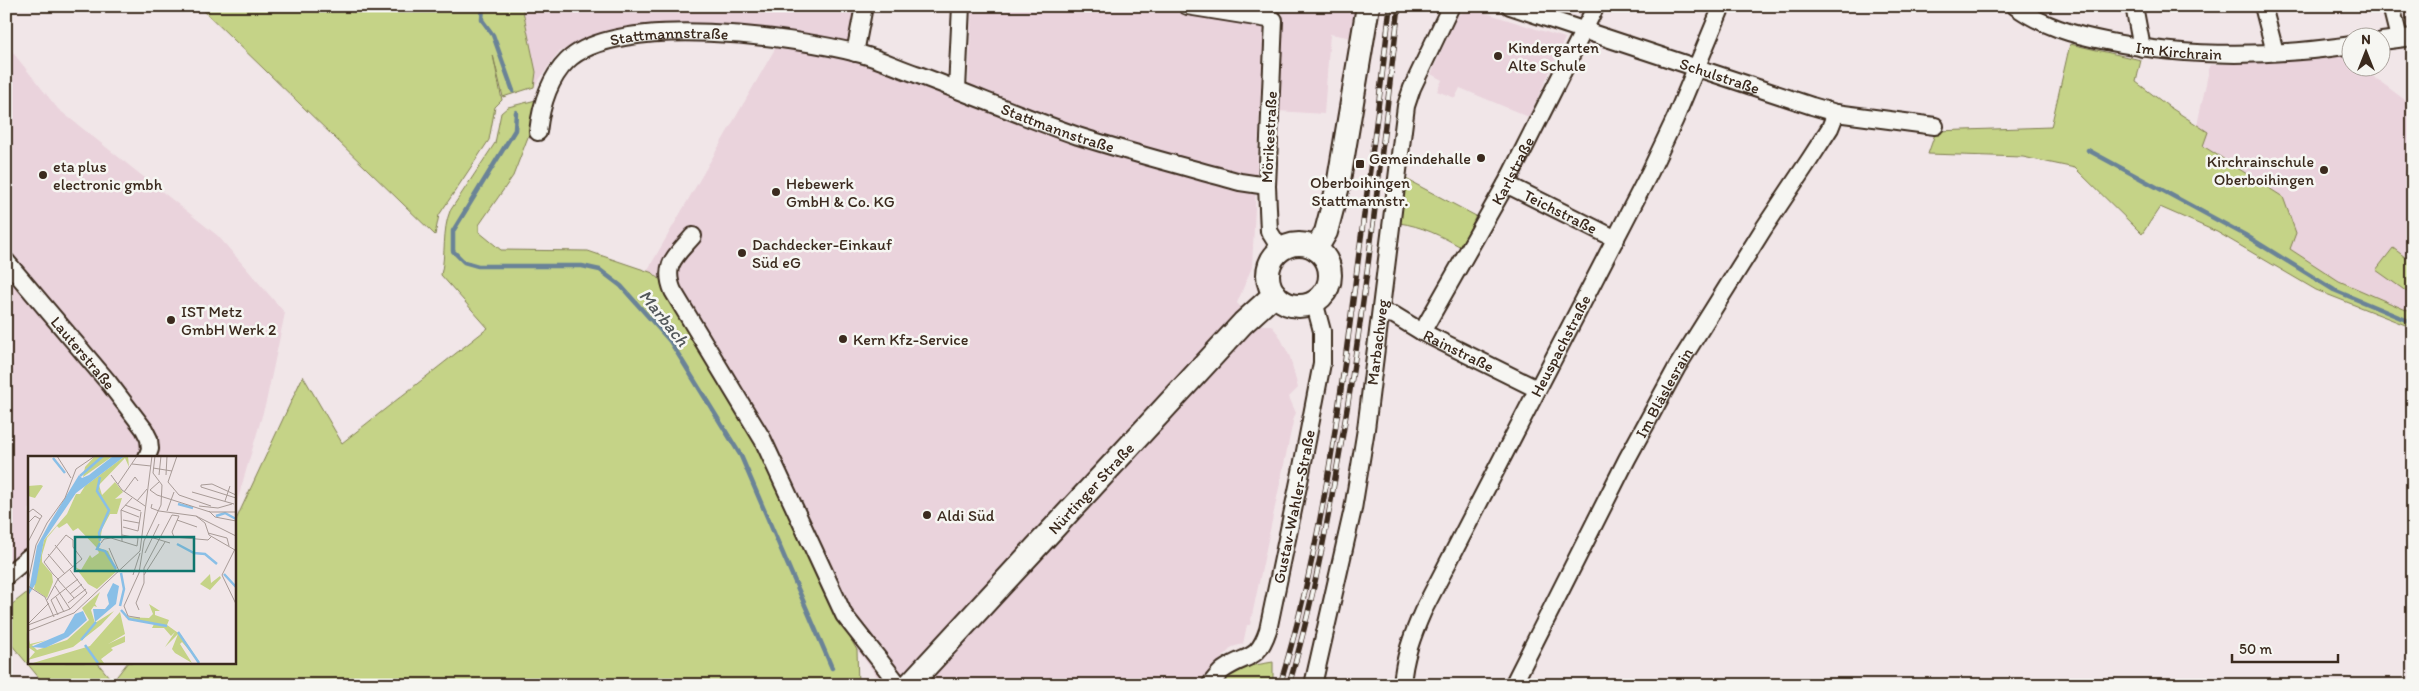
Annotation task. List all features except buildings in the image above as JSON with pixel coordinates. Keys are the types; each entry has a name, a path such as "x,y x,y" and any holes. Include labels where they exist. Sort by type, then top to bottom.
{"main road":[{"path":"1316,249 1326,232 1338,186 1368,6"},
{"path":"1298,244 1316,249 1327,263 1329,275 1325,291 1314,301 1304,305 1292,304 1280,299 1270,285 1269,267 1276,254 1281,250 1298,244"},
{"name":"Nürtinger Straße","path":"909,685 1242,323 1275,294"}],"street":[{"path":"855,53 864,6"},
{"path":"957,89 961,6"},
{"name":"Mörikestraße","path":"1187,6 1274,20 1266,186 1269,231 1281,250"},
{"name":"Marbachweg","path":"1313,685 1352,509 1366,429 1382,313 1406,106 1412,88 1451,6"},
{"name":"Schulstraße","path":"1510,6 1774,95 1836,113 1935,126"},
{"name":"Karlstraße","path":"1422,332 1506,184 1596,6"},
{"name":"Heuspachstraße","path":"1402,685 1409,642 1423,611 1616,239 1675,119 1722,6"},
{"name":"Im Kirchrain","path":"2015,6 2049,26 2142,48 2221,55 2342,46"},
{"path":"2134,6 2142,48"},
{"path":"2263,6 2275,52"},
{"path":"2391,6 2406,38 2392,40"},
{"name":"Stattmannstraße","path":"538,132 540,112 547,92 568,60 584,50 620,38 649,33 714,34 794,42 855,53 957,89 1078,136 1240,182 1266,186"},
{"name":"Im Bläslesrain","path":"1513,685 1627,459 1677,367 1764,228 1815,151 1836,113"},
{"name":"Teichstraße","path":"1506,184 1616,239"},
{"path":"693,236 672,261 667,277 673,291 763,440 844,615 899,685"},
{"name":"Lauterstraße","path":"6,261 109,384 144,429 148,453"},
{"name":"Gustav-Wahler-Straße","path":"1210,685 1221,671 1234,663 1251,658 1259,651 1268,630 1302,472 1322,363 1322,331 1314,301"},
{"name":"Rainstraße","path":"1382,313 1394,315 1422,332 1537,389"},
{"path":"6,576 28,558"}],"shaded area":[{"path":"522,6 856,6 851,43 752,29 668,24 611,31 582,39 558,53 534,87 536,72"},
{"path":"972,6 1155,6 1264,27 1252,267 1237,303 1259,325 1271,325 1279,335 1290,357 1298,388 1289,397 1296,413 1250,625 1247,625 1243,644 1232,647 1208,674 1202,685 890,685 881,682 836,620 646,273 776,47 862,62 968,98"},
{"path":"1283,6 1357,6 1353,38 1330,34 1324,114 1277,111"},
{"name":"Kindergarten Alte Schule","path":"1470,8 1565,38 1529,117 1460,88 1455,98 1437,91 1442,80 1431,74 1457,16"},
{"path":"6,44 58,109 218,236 285,313 266,402 235,509 235,456 28,456 28,559 6,570"},
{"name":"Kirchrainschule Oberboihingen","path":"2342,54 2342,78 2375,78 2413,106 2413,322 2285,251 2193,144 2210,65"}],"green space":[{"path":"199,6 522,6 536,72 534,87 503,97 493,55 502,100 495,107 489,140 439,215 435,235"},
{"path":"2070,44 2141,60 2136,82 2208,132 2203,146 2283,197 2296,233 2290,249 2339,281 2413,313 2413,328 2316,290 2217,232 2160,207 2142,234 2075,168 2023,157 1928,154 1936,131 2051,127"},
{"path":"536,100 533,124 513,176 479,225 479,232 501,250 588,251 653,273 665,284 761,443 831,605 857,650 858,685 110,685 126,664 235,664 235,522 303,376 342,443 488,328 441,275 445,235 450,211 495,143 501,113 508,107"},
{"path":"1404,178 1476,216 1461,247 1439,235 1399,223"},
{"path":"2393,248 2413,263 2413,290 2410,294 2376,270"},
{"path":"28,592 28,664 99,664 109,677 101,685 45,685 6,638 6,609"},
{"path":"1273,662 1273,685 1218,685 1237,668"}],"waterway":[{"name":"Marbach","path":"483,6 482,20 493,35 513,91"},
{"name":"Marbach","path":"516,112 515,130 453,231 453,251 464,262 478,266 582,266 600,270 621,286 670,341 741,456 832,668"},
{"path":"2088,150 2245,235 2334,290 2413,323"}],"railway":[{"path":"1280,685 1295,633 1328,474 1351,314 1390,6"},
{"path":"1289,685 1303,634 1326,530 1355,361 1399,6"}],"place":[{"name":"Kindergarten Alte Schule","path":"1498,56"},
{"name":"Gemeindehalle","path":"1481,158"},
{"name":"Oberboihingen Stattmannstr.","path":"1360,164"},
{"name":"Kirchrainschule Oberboihingen","path":"2324,170"},
{"name":"eta plus electronic gmbh","path":"43,175"},
{"name":"Hebewerk GmbH & Co. KG","path":"776,192"},
{"name":"Dachdecker-Einkauf Süd eG","path":"742,253"},
{"name":"IST Metz GmbH Werk 2","path":"171,320"},
{"name":"Kern Kfz-Service","path":"843,339"},
{"name":"Aldi Süd","path":"927,515"}]}
